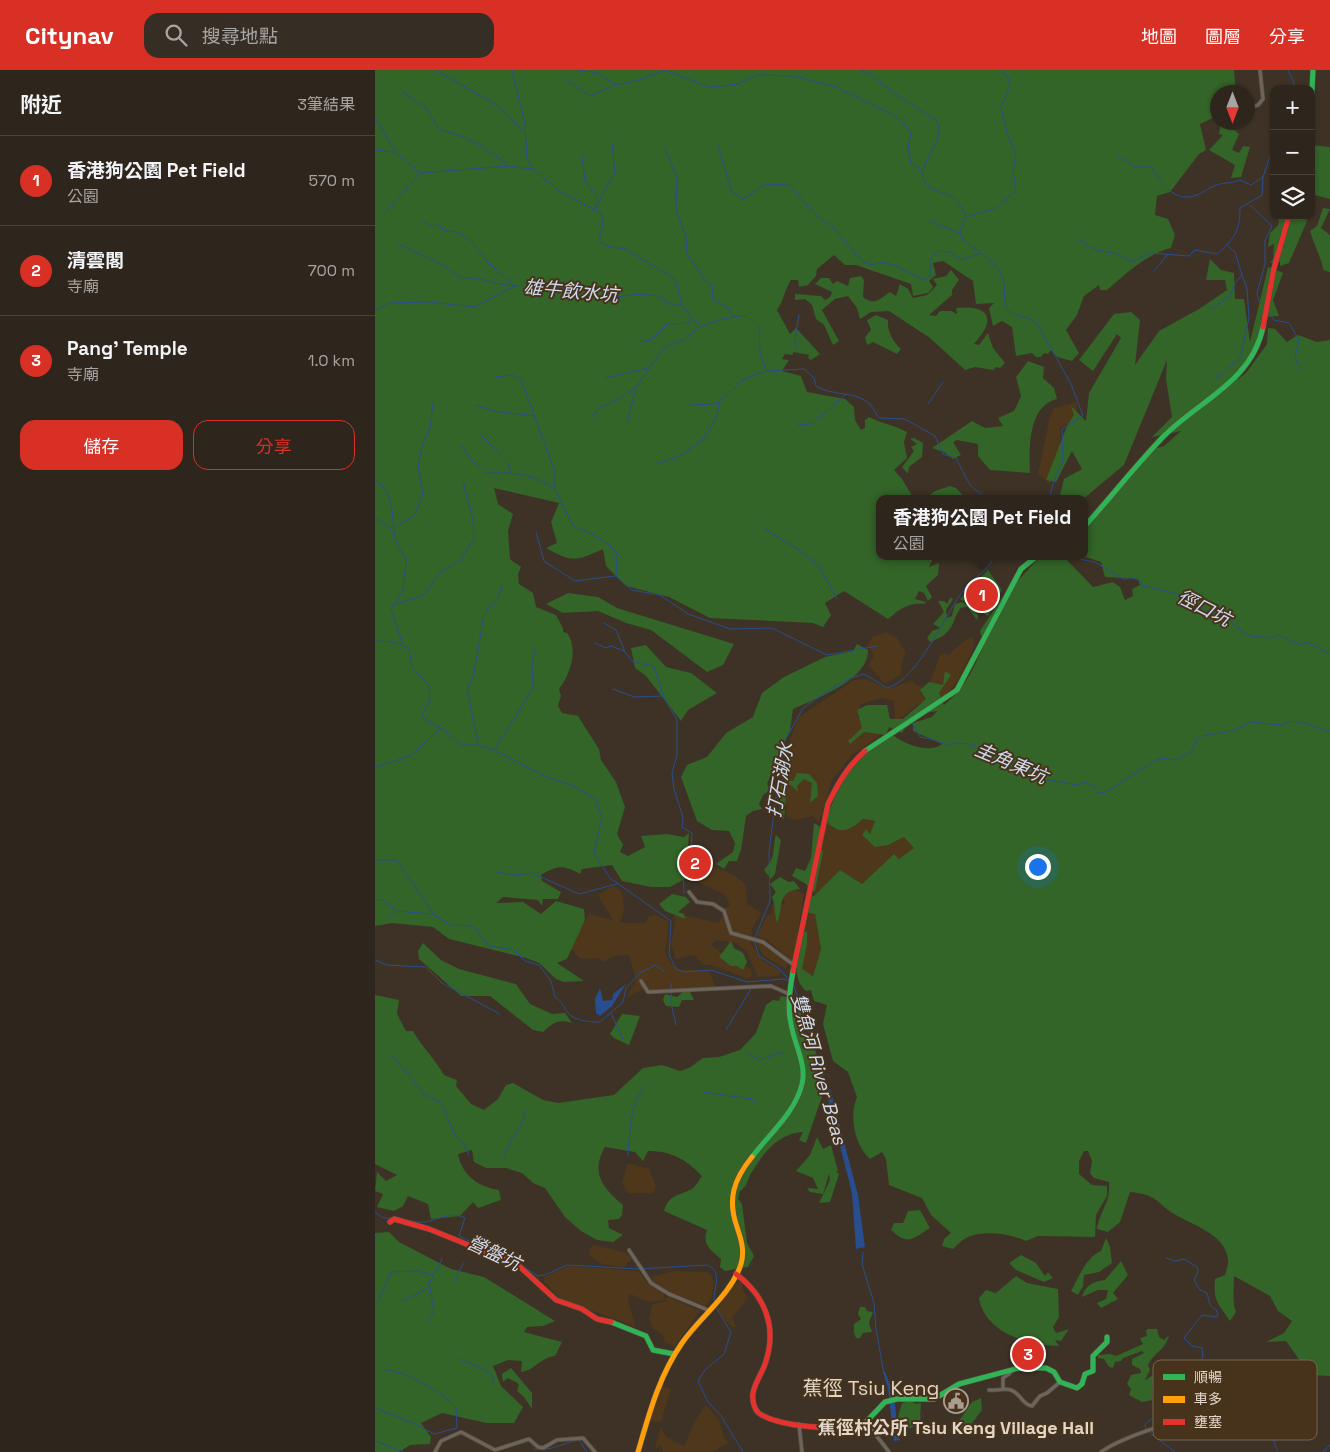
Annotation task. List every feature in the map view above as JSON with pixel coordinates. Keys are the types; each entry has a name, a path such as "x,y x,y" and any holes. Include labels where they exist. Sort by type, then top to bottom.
{"main road":[{"path":"1312,85 1313,70"},
{"path":"1088,523 1164,436 1237,376 1252,359 1261,340 1274,270 1288,220"},
{"path":"638,1452 655,1393 674,1354 736,1274 744,1251 731,1214 733,1188 739,1176 795,1102 803,1083 802,1064 789,1019 790,991 823,819 838,783 852,763 866,750 957,690 1021,569 1032,560"},
{"path":"390,1222 394,1219 429,1228 518,1265 563,1304 582,1310 597,1320 639,1332 646,1336 653,1350 674,1354"},
{"path":"736,1274 749,1283 760,1295 770,1326 767,1359 753,1391 755,1406 765,1417 799,1423 848,1430 864,1425 875,1410 896,1398 933,1400 952,1387 1013,1370 1041,1366 1056,1374 1059,1382 1080,1386 1085,1374 1093,1371 1093,1356 1107,1342 1107,1337"}],"street":[{"path":"1255,106 1263,99 1260,70"},
{"path":"689,892 697,902 713,904 724,911 731,933 758,940 795,966"},
{"path":"641,981 648,992 771,986 790,991"},
{"path":"629,1250 648,1279 669,1294 708,1310"},
{"path":"1003,1389 1003,1378 1013,1370"},
{"path":"989,1390 1003,1389 1015,1392 1025,1404 1032,1406 1040,1396 1047,1393 1059,1382"},
{"path":"799,1423 802,1452"},
{"path":"864,1425 872,1430 889,1452"},
{"path":"1101,1452 1153,1429"},
{"path":"435,1452 443,1440 464,1432 495,1450 529,1439 538,1447 543,1448 557,1440 583,1438 595,1452"}],"shaded area":[{"path":"1076,402 1078,419 1060,428 1061,455 1050,485 1038,474 1049,421 1054,408"},
{"path":"886,632 897,638 906,653 902,660 901,675 885,684 868,665 874,656 868,645 872,637"},
{"path":"973,636 974,647 957,682 944,698 918,704 895,723 894,701 881,698 861,704 857,717 867,724 887,731 852,755 832,780 819,823 813,816 797,820 787,818 784,779 788,745 798,718 854,680 866,679 888,689 913,680 915,685 925,688 931,680 941,653 949,655 960,644"},
{"path":"863,819 876,822 870,834 862,835 888,845 904,837 916,848 904,858 899,859 894,855 862,884 812,895 827,823 834,829 853,827"},
{"path":"703,867 714,867 736,876 746,885 747,904 761,913 752,929 751,944 762,960 782,971 778,976 758,977 747,952 736,943 716,940 711,945 732,961 751,969 752,976 748,979 714,966 702,964 695,955 676,959 671,944 675,921 673,913 719,923 726,907 730,905 724,894 700,883 698,874"},
{"path":"613,886 622,892 624,910 620,923 645,923 649,916 655,915 669,922 665,953 672,965 681,970 709,970 717,990 647,993 644,989 626,998 636,981 629,955 613,956 605,962 598,958 581,959 569,947 589,914 613,920 598,895"},
{"path":"792,888 804,894 793,962 769,941 757,936 767,915 772,913 773,903 785,904 783,897"},
{"path":"808,913 815,913 821,949 814,975 797,972"},
{"path":"758,941 788,963 786,969 764,956 758,947"},
{"path":"628,1163 649,1169 656,1186 653,1193 628,1193 622,1182"},
{"path":"593,1245 624,1252 632,1257 631,1260 626,1264 627,1266 621,1267 602,1264 590,1256 589,1250"},
{"path":"568,1266 638,1271 648,1284 664,1294 665,1300 649,1302 630,1294 628,1301 636,1327 562,1300 544,1282 544,1277"},
{"path":"675,1271 707,1272 711,1275 714,1282 712,1297 706,1306 673,1294 653,1281 651,1277"},
{"path":"738,1281 742,1283 742,1289 748,1298 732,1318 737,1327 732,1327 718,1312 717,1304"},
{"path":"667,1296 700,1311 674,1347 665,1342 663,1335 654,1329 649,1320 652,1305 666,1301"},
{"path":"662,1386 671,1389 661,1422 649,1421"},
{"path":"706,1405 719,1420 723,1436 728,1443 713,1452 663,1452 661,1445 655,1449 660,1427 667,1437 684,1446 695,1421"}],"green space":[{"path":"375,70 1234,70 1235,85 1210,85 1210,119 1200,124 1206,150 1199,154 1170,192 1157,196 1155,215 1168,219 1175,235 1171,248 1145,260 1107,290 1100,290 1099,285 1084,296 1077,315 1066,330 1079,353 1072,361 1057,357 1051,350 1048,354 1044,353 1041,357 1036,357 1032,353 1016,356 1012,327 1002,321 993,326 989,308 994,303 976,304 973,281 943,261 933,263 936,275 929,281 933,287 928,293 913,296 911,284 856,265 845,265 834,255 817,269 816,276 808,285 799,287 798,280 791,280 777,310 790,334 796,328 820,354 811,360 808,358 809,355 794,352 792,355 785,354 782,359 789,360 782,371 801,376 807,392 845,399 854,407 855,420 861,430 865,428 865,420 869,417 907,432 904,442 907,458 894,470 912,495 876,495 876,560 932,560 929,567 939,563 938,575 926,586 932,597 928,601 924,593 919,591 915,599 926,602 925,604 909,605 900,609 888,619 844,591 825,603 831,615 823,627 813,623 710,618 669,597 626,586 606,566 603,549 575,559 562,556 546,548 557,543 551,522 559,503 494,488 498,504 513,514 508,531 510,559 521,567 518,574 519,584 533,593 536,607 556,615 563,628 563,632 567,633 571,639 572,662 567,677 559,689 561,696 558,706 562,713 578,716 599,749 601,760 616,782 625,807 617,834 623,845 620,852 628,856 645,847 641,836 667,834 684,837 689,833 688,845 694,852 690,876 670,887 651,887 622,881 612,865 582,869 580,874 561,867 541,875 542,881 561,892 558,899 543,899 542,906 538,900 503,897 496,903 523,902 541,914 556,901 584,909 585,920 567,959 557,963 584,981 564,982 556,979 539,963 449,939 433,927 392,923 375,926"},
{"path":"1220,130 1235,130 1239,134 1232,150 1239,153 1243,146 1250,147 1241,177 1231,178 1235,165 1209,150 1223,135 1219,134"},
{"path":"1315,145 1330,147 1330,199 1315,195"},
{"path":"1323,208 1330,209 1321,228 1330,235 1330,272 1323,270 1310,231 1317,226"},
{"path":"1278,220 1307,221 1289,263 1280,266 1280,262 1270,263 1273,259 1274,244 1268,247 1270,233 1279,224"},
{"path":"1210,259 1221,270 1234,273 1235,299 1244,299 1250,342 1268,267 1283,273 1273,300 1279,316 1262,317 1256,348 1240,370 1238,379 1246,373 1267,344 1268,328 1275,329 1287,342 1298,335 1317,342 1330,340 1330,1376 1317,1375 1317,1360 1299,1360 1286,1341 1266,1342 1284,1333 1292,1321 1278,1311 1270,1296 1234,1276 1236,1312 1230,1321 1219,1306 1215,1293 1215,1279 1225,1275 1227,1268 1226,1251 1221,1243 1207,1231 1174,1214 1155,1199 1130,1192 1120,1222 1108,1232 1097,1229 1100,1216 1107,1201 1109,1182 1094,1178 1090,1173 1092,1161 1088,1151 1084,1151 1079,1161 1079,1174 1092,1185 1107,1186 1107,1196 1096,1215 1095,1237 1038,1236 1026,1241 1013,1236 990,1233 966,1238 953,1249 942,1246 944,1239 951,1233 931,1215 922,1198 889,1185 886,1159 882,1152 870,1159 860,1146 853,1121 857,1097 848,1072 833,1061 823,1024 827,1005 814,1001 811,990 806,991 801,985 797,971 803,933 807,931 807,944 802,969 813,976 821,949 815,914 805,912 809,895 814,896 840,870 862,884 894,854 899,859 914,848 904,837 888,845 875,847 862,835 866,829 870,834 875,821 863,819 853,827 840,830 825,821 842,780 863,756 893,735 903,742 917,747 930,748 942,744 913,731 913,723 932,717 937,711 914,715 902,733 889,727 886,735 864,732 850,744 848,741 862,728 857,710 867,705 887,705 890,719 903,719 926,699 920,690 929,682 943,685 945,671 951,675 939,693 944,705 964,684 972,670 984,644 980,631 1001,599 1036,561 1067,560 1093,587 1113,582 1120,587 1125,600 1133,596 1132,589 1140,585 1138,579 1105,577 1101,562 1088,558 1088,527 1153,449 1164,446 1181,431 1152,437 1172,417 1166,379 1167,360 1124,465 1088,495 1060,495 1064,479 1082,469 1072,451 1056,482 1046,480 1067,426 1074,415 1071,406 1086,421 1089,393 1121,338 1117,334 1093,371 1079,360 1114,314 1131,312 1140,320 1135,365 1159,331 1199,309 1227,290 1225,280 1206,280"},
{"path":"951,270 959,280 952,290 952,295 929,315 936,316 940,311 951,311 957,314 956,308 971,308 982,311 987,318 987,324 974,344 979,345 988,333 993,348 1005,363 1000,368 996,367 993,370 975,367 965,370 930,338 889,311 871,312 860,319 857,308 848,296 835,299 822,310 839,341 833,345 824,325 816,319 812,305 805,299 795,300 795,294 821,296 825,300 830,297 832,292 815,284 821,278 829,278 833,284 837,281 848,286 850,278 861,276 864,280 863,297 867,300 877,300 890,292 896,296 900,284 908,289 913,298 927,295 937,285 933,279 946,276"},
{"path":"876,315 888,320 891,336 901,349 897,354 873,342 867,345 865,337 871,330 867,320"},
{"path":"1028,361 1044,367 1043,378 1054,388 1057,399 1047,403 1035,419 1030,440 1030,473 990,470 978,456 978,444 957,440 953,442 961,455 953,459 944,452 932,448 972,421 985,428 1003,426 998,418 1014,411 1021,396 1016,377"},
{"path":"914,438 923,443 922,457 909,467 908,474 902,467 914,451 911,447 917,444 910,439"},
{"path":"950,486 956,488 962,495 930,495 935,491"},
{"path":"988,570 1002,590 988,616 960,599"},
{"path":"568,593 598,597 617,608 734,644 723,665 707,672 651,630 626,623 598,611 563,613 546,604"},
{"path":"950,598 953,599 946,610 947,618 952,616 955,604 963,602 978,615 977,620 967,607 960,608 949,630 943,636 930,642 927,638 932,631 940,628 933,624 944,612 938,601 944,601 947,604"},
{"path":"857,644 868,650 866,661 860,670 851,679 827,694 793,709 790,730 767,784 770,790 763,795 759,804 762,809 753,811 746,816 741,850 737,861 729,861 724,869 716,864 733,852 735,843 729,831 712,830 697,821 681,777 687,765 707,757 726,733 753,717 762,693 784,677 825,657 853,651"},
{"path":"646,645 666,667 691,673 717,693 688,710 681,721 646,676 635,668 631,648"},
{"path":"797,773 809,774 817,783 818,796 810,803 812,783 804,779 797,786 798,792 791,785 787,785 784,819 779,814 781,780 793,781"},
{"path":"814,823 824,829 820,845 823,852 815,891 811,891 806,884 792,876 796,868 805,871 811,858"},
{"path":"776,835 781,840 775,874 771,879 764,870 773,856"},
{"path":"780,877 789,882 794,881 800,889 792,890 784,897 777,923 772,897 776,892 770,884"},
{"path":"672,894 686,897 690,902 678,912 684,914 685,919 665,911 659,904"},
{"path":"731,941 734,948 743,953 747,962 743,970 737,966 731,966 719,957"},
{"path":"423,943 441,960 459,969 516,984 530,1004 552,1014 565,1013 572,1023 559,1022 543,1032 533,1030 490,996 461,996 419,959 418,951"},
{"path":"688,988 694,1000 682,1000 679,1007 666,1006 663,1000 665,994 677,997"},
{"path":"375,995 399,1000 397,1014 406,1031 413,1031 444,1075 457,1080 456,1086 471,1104 484,1110 498,1099 506,1085 513,1083 543,1100 558,1103 614,1095 643,1068 662,1065 680,1071 689,1068 703,1058 719,1057 740,1050 756,1033 766,1005 773,1000 779,1001 781,996 797,999 802,1018 798,1021 816,1053 826,1085 806,1143 799,1140 803,1132 794,1133 779,1140 762,1157 750,1175 745,1187 740,1191 738,1199 742,1204 747,1243 754,1256 748,1267 725,1271 720,1267 721,1259 710,1250 706,1243 707,1230 664,1211 671,1199 692,1189 702,1176 678,1157 656,1151 648,1151 643,1161 635,1152 605,1147 599,1165 601,1179 610,1192 623,1205 622,1215 619,1219 608,1220 609,1228 623,1235 613,1242 597,1240 581,1231 565,1217 545,1188 533,1183 522,1173 506,1168 486,1168 474,1162 472,1150 458,1154 463,1168 478,1183 499,1190 501,1200 478,1208 473,1202 460,1216 431,1219 428,1204 408,1196 403,1206 394,1211 377,1207 383,1194 375,1191 377,1172 386,1181 397,1175 375,1164"},
{"path":"622,1014 640,1016 629,1045 610,1034"},
{"path":"817,1137 823,1149 831,1145 838,1171 836,1172 839,1174 830,1202 819,1203 830,1180 829,1174 823,1194 810,1192 807,1188 818,1189 813,1178 796,1171 810,1155"},
{"path":"920,1210 930,1228 910,1239 902,1238 891,1230 894,1223 903,1223 908,1211"},
{"path":"389,1232 399,1242 451,1269 484,1277 555,1321 543,1326 527,1327 524,1332 562,1342 555,1356 545,1359 530,1369 521,1372 522,1361 508,1360 493,1366 501,1386 523,1407 514,1423 486,1423 442,1413 421,1423 431,1437 430,1444 410,1445 399,1452 375,1452 375,1233"},
{"path":"1106,1238 1110,1247 1112,1263 1099,1272 1084,1275 1083,1286 1078,1295 1071,1291 1087,1263 1101,1251"},
{"path":"1021,1255 1036,1263 1045,1276 1048,1272 1053,1278 1044,1282 1016,1270 1009,1263"},
{"path":"1121,1261 1128,1275 1113,1293 1118,1299 1101,1308 1097,1303 1106,1299 1108,1290 1098,1290 1082,1297 1088,1287 1097,1281 1105,1280"},
{"path":"1016,1276 1027,1283 1058,1289 1059,1317 1053,1327 1056,1333 1069,1329 1061,1341 1055,1340 1059,1346 1034,1343 1009,1335 990,1320 983,1310 979,1298 986,1290 996,1293"},
{"path":"860,1307 865,1307 867,1311 873,1312 869,1323 872,1332 863,1333 860,1338 856,1338 854,1324 861,1319 858,1314"},
{"path":"1148,1329 1157,1329 1159,1337 1164,1340 1169,1335 1163,1348 1153,1357 1148,1365 1150,1370 1145,1380 1153,1375 1152,1400 1142,1402 1129,1395 1131,1389 1127,1384 1131,1375 1141,1373 1140,1369 1132,1365 1132,1359 1144,1353 1142,1351 1123,1358 1121,1361 1115,1362 1113,1368 1109,1367 1104,1359 1098,1358 1098,1355 1110,1354 1116,1356 1143,1344 1140,1338 1147,1336 1146,1331"},
{"path":"511,1368 532,1393 532,1409 524,1397 517,1391 519,1384 508,1378 503,1382 502,1374"},
{"path":"981,1398 982,1410 963,1435 952,1431 972,1402"},
{"path":"911,1401 916,1404 921,1403 920,1420 913,1427 898,1434 896,1423 902,1403"}],"water":[{"path":"626,984 612,1006 600,1016 596,1013 595,999 600,988 603,1001 612,1000 613,994"},
{"path":"830,1089 858,1195 865,1247 856,1249 852,1193 826,1091"},
{"path":"883,1372 885,1372 894,1394 898,1434 917,1424 923,1409 920,1423 898,1435 900,1440 894,1441 888,1388"}],"waterway":[{"path":"435,70 490,101 505,112 525,134"},
{"path":"512,70 525,123 527,159 533,169 560,192 601,213 603,222 599,241 607,246 626,249 675,279 682,305 700,327 722,319 746,315 759,328 760,352 766,371"},
{"path":"578,70 598,73 615,85 636,81 663,71"},
{"path":"664,70 710,87 738,84 758,75 794,76 836,87 899,118 911,132 908,148 911,163 923,172"},
{"path":"860,70 870,74 891,91 936,120 939,134 924,168 923,175 926,185 952,197 958,203 966,216 960,233 962,238 997,267 1002,277 1008,309 1014,314 1036,322 1071,384 1083,416 1062,429 1063,461 1050,495"},
{"path":"968,216 994,209 1016,191 1013,171 1016,154 1008,136 1001,107 1010,86 1008,77 999,70"},
{"path":"1288,70 1293,85"},
{"path":"565,79 590,96 614,85"},
{"path":"403,92 427,109 439,129 466,138 482,146 508,165"},
{"path":"375,117 396,153 420,173 509,166 532,169"},
{"path":"596,209 605,189 615,174 612,143"},
{"path":"718,146 732,192 743,199 765,184 790,185 815,214 833,227 862,261 871,265 885,262 925,280 930,276 930,261 937,251 950,252 961,260 980,253"},
{"path":"665,149 677,177 676,210 686,237 687,254 705,280 713,287 712,299 727,307 733,316"},
{"path":"375,150 394,152"},
{"path":"582,156 585,181 596,195 595,209"},
{"path":"1118,156 1135,167 1151,167 1169,190 1182,197 1189,197 1217,185 1240,180 1251,185 1263,177 1270,156"},
{"path":"385,213 420,173"},
{"path":"1077,239 1096,250 1118,254 1131,262 1151,253 1189,256 1195,250 1217,254 1235,234 1239,223 1240,208 1262,195 1263,177"},
{"path":"1250,205 1272,226 1265,240 1265,264 1257,293 1259,302"},
{"path":"930,221 959,233"},
{"path":"424,222 431,226 439,225 445,231 459,234 470,240 491,265 514,286"},
{"path":"398,244 441,264 461,278 474,278 515,286"},
{"path":"1211,309 1230,296 1235,283 1242,275 1235,252 1228,246"},
{"path":"1154,271 1168,254"},
{"path":"1212,382 1240,358 1249,318 1247,288 1242,275"},
{"name":"雄牛飲水坑","path":"375,310 389,303 429,302 474,307 515,286 543,284 601,291 616,297 639,294 659,296 672,305 682,305"},
{"path":"1270,314 1274,320 1289,323 1299,340 1295,358 1301,369"},
{"path":"797,347 795,339 799,315"},
{"path":"638,342 651,340 667,324 690,323 690,318"},
{"path":"592,418 600,407 617,400 636,387 664,348 685,339 699,327"},
{"path":"605,378 648,368"},
{"path":"690,405 719,402 744,379 766,371 804,369 814,378 816,386 829,391 858,397 870,404 879,418 905,419 935,436 943,454 956,458 970,485 981,495"},
{"path":"496,377 512,375 521,379 555,472 555,489 573,526 602,540 617,553 616,576 632,590 660,595 688,614 730,629 772,628 827,655 877,646"},
{"path":"928,404 943,382"},
{"path":"627,422 636,388"},
{"path":"798,425 812,424 846,394"},
{"path":"658,463 690,450 699,442 713,424 719,402"},
{"path":"396,527 415,515 423,493 418,467 422,446 430,428 433,403"},
{"path":"476,405 493,411 536,416"},
{"path":"481,435 508,463 511,473"},
{"path":"461,445 469,457 486,473 521,474 537,479 553,488"},
{"path":"375,481 383,486 387,493 392,509 397,544 406,562 404,588 391,609 402,643"},
{"path":"396,604 424,595 440,572 461,560 474,538 473,520 463,481"},
{"path":"375,517 395,532"},
{"path":"762,527 805,554 819,566 837,599"},
{"path":"536,532 544,561 575,581 615,576"},
{"name":"打石湖水","path":"790,980 777,967 759,956 754,940 770,901 769,852 783,744 803,708 851,678 864,674 887,688 899,682 921,659 966,587 989,566 992,560"},
{"name":"徑口坑","path":"1084,560 1095,562 1125,580 1130,577 1141,581 1142,586 1170,592 1189,599 1212,614 1219,612 1242,632 1251,636 1271,638 1279,635 1301,645 1307,642 1330,654"},
{"path":"478,744 467,690 474,673 484,614 498,598 502,585"},
{"path":"604,623 616,630 625,652 633,662 654,666 663,696 677,720 677,755 672,773 674,789 683,817 682,827 692,833 691,848 683,857 684,894"},
{"path":"375,641 393,642 409,649 412,667 429,686 430,700 423,712 423,718 441,728 461,745 478,745 494,750 549,778 574,786 595,799 602,817 594,853 610,878 671,921 669,955 676,969 684,972 711,970 747,982 784,979 790,981"},
{"path":"595,643 606,648 611,646 624,651"},
{"path":"495,749 533,688 532,664 535,649"},
{"path":"613,689 634,697 663,696"},
{"name":"圭角東坑","path":"912,723 920,737 936,740 949,746 955,743 972,744 984,755 1022,766 1044,779 1077,785 1085,782 1094,786 1099,793 1106,792 1156,760 1161,758 1175,760 1191,752 1196,741 1202,736 1231,731 1251,722 1281,725 1292,721 1330,731"},
{"path":"375,767 410,756 441,728"},
{"path":"375,860 397,860 434,915 451,925 473,926 489,946 514,950 525,961 539,965 551,981 555,997 571,1016 587,1021 600,1022 623,1002 626,988 640,973 655,965 664,971"},
{"path":"497,872 515,875 532,873 579,894 617,884"},
{"path":"375,899 383,900 396,911 433,914"},
{"path":"389,918 396,912"},
{"path":"375,960 387,965 426,967 442,983 500,1014"},
{"path":"671,983 671,1003 676,1025"},
{"name":"雙魚河 River Beas","path":"793,983 828,1091"},
{"path":"726,1030 751,989"},
{"path":"611,1013 623,1039"},
{"path":"747,1053 759,1060 783,1052"},
{"path":"391,1054 425,1095 441,1103 456,1137 464,1144 469,1155"},
{"path":"628,1156 630,1127 634,1107 642,1090 649,1083"},
{"path":"704,1092 751,1099 755,1103"},
{"path":"504,1158 509,1145 521,1125 525,1111"},
{"name":"營盤坑","path":"375,1212 383,1218 392,1218"},
{"name":"營盤坑","path":"406,1220 424,1222 450,1215 460,1216 465,1218 459,1236 492,1252"},
{"name":"雙魚河 River Beas","path":"863,1252 862,1264 874,1303 876,1329 884,1374"},
{"path":"378,1301 391,1272 417,1271 433,1275 439,1268 442,1258"},
{"path":"1166,1258 1175,1261 1184,1259 1197,1267 1198,1271 1194,1280 1200,1290 1207,1293 1210,1305 1217,1311 1218,1315 1216,1317 1202,1315 1184,1338 1192,1346 1202,1348 1203,1357 1201,1360"},
{"name":"營盤坑","path":"512,1260 538,1276 545,1275 567,1265 638,1269 707,1265 715,1271 716,1275 714,1300"},
{"path":"456,1282 458,1272 464,1263"},
{"path":"402,1302 426,1289 433,1276"},
{"path":"428,1322 434,1312 429,1282"},
{"path":"715,1306 731,1332 724,1354 705,1370 698,1381 708,1402 721,1416 743,1452"},
{"path":"459,1359 484,1369 493,1376 493,1382"},
{"path":"375,1408 413,1423 434,1434 457,1428 456,1407 450,1401 412,1378 385,1370"},
{"path":"1146,1430 1145,1424 1153,1418"},
{"path":"1149,1432 1153,1435"},
{"path":"534,1449 551,1448 579,1440 587,1452"},
{"path":"1159,1440 1175,1452"},
{"path":"1274,1440 1278,1452"},
{"path":"375,1441 404,1452"},
{"path":"1323,1452 1330,1445"}],"traffic: fast":[{"path":"1312,85 1313,70"},
{"path":"1088,523 1163,437 1236,376 1248,362 1257,346 1263,327"},
{"path":"865,751 957,690 1021,569 1032,560"},
{"path":"752,1157 788,1114 799,1095 802,1084 802,1062 789,1011 793,971"},
{"path":"611,1322 646,1336 653,1350 674,1354"},
{"path":"865,1423 885,1402 897,1399 934,1399 959,1384 1019,1368 1046,1368 1054,1372 1060,1382 1077,1388 1082,1384 1085,1374 1093,1371 1093,1356 1107,1342 1107,1337"}],"traffic: slow":[{"path":"638,1452 655,1396 674,1356 689,1333 723,1296 741,1264 742,1245 734,1217 733,1198 737,1181 752,1157"}],"traffic: jam":[{"path":"1263,327 1274,268 1288,220"},
{"path":"793,971 828,804 844,775 865,751"},
{"path":"390,1222 394,1219 429,1229 518,1265 556,1300 582,1309 597,1319 611,1322"},
{"path":"736,1274 761,1302 769,1324 769,1348 765,1365 753,1393 756,1410 769,1419 805,1426 854,1430 865,1423"}],"place":[{"name":"香港狗公園 Pet Field","path":"982,595"},
{"name":"清雲閣","path":"695,863"},
{"name":"Pang' Temple","path":"1028,1354"},
{"name":"蕉徑村公所 Tsiu Keng Village Hall","path":"956,1401"}],"district":[{"name":"蕉徑 Tsiu Keng","path":"871,1388"}]}
